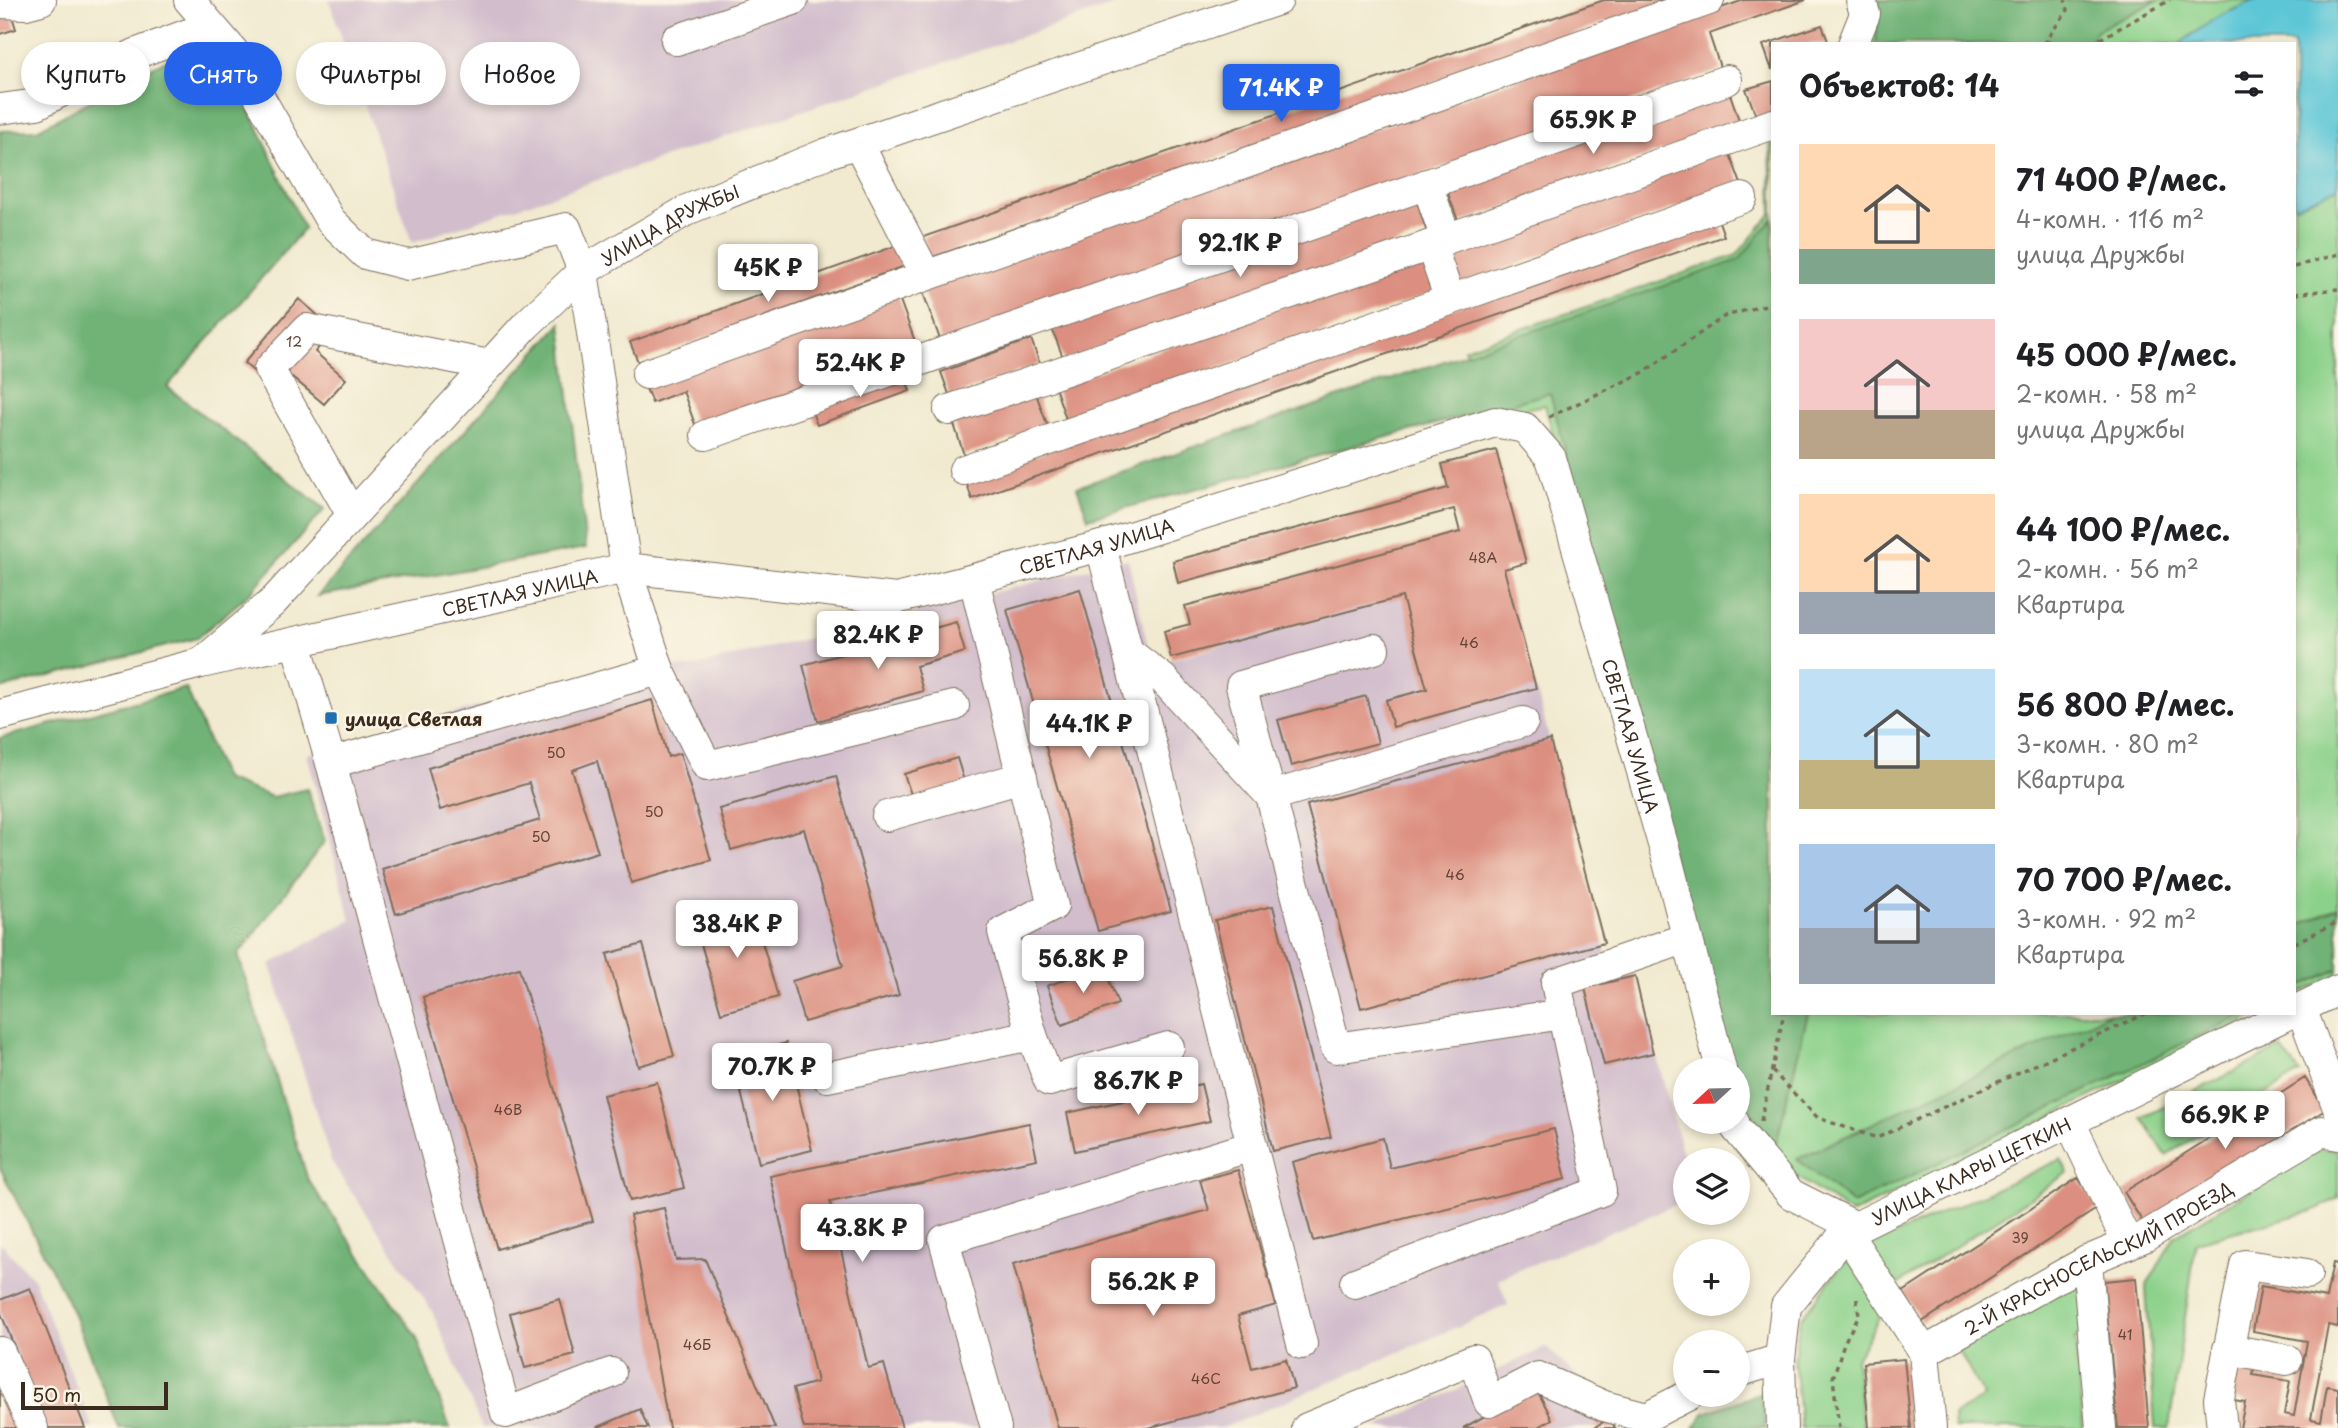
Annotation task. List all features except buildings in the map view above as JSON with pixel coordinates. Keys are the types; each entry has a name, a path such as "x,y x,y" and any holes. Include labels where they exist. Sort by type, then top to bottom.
{"street":[{"path":"0,3 26,4 41,0"},
{"path":"190,0 225,42"},
{"path":"676,40 729,10 793,0"},
{"name":"УЛИЦА ДРУЖБЫ","path":"201,663 273,602 489,365 583,271 689,209 858,143 1278,0"},
{"path":"647,374 1709,0"},
{"path":"1854,42 1865,14 1861,0"},
{"path":"167,42 188,34 209,42"},
{"path":"0,109 37,104 135,54 164,43"},
{"path":"706,435 1727,80"},
{"path":"264,105 330,220 365,254 408,265 566,228 583,271 626,568 659,670 707,766 954,706"},
{"path":"949,410 1771,125"},
{"path":"858,143 926,275"},
{"path":"1427,184 1451,300"},
{"path":"964,470 1742,198"},
{"path":"352,515 269,369 307,329 489,365"},
{"name":"СВЕТЛАЯ УЛИЦА","path":"0,715 201,663 626,568 897,599 1101,546 1495,422 1525,428 1551,458 1687,938 1718,1057"},
{"path":"1101,546 1302,1344"},
{"path":"974,579 1053,906 1003,932 1032,1035 1049,1081 1169,1047"},
{"path":"296,643 331,763 506,1413 611,1373"},
{"path":"1374,649 1241,686 1336,1048 1563,1014"},
{"path":"1128,652 1163,679 1271,796"},
{"path":"331,763 659,670"},
{"path":"1271,796 1523,722"},
{"path":"887,816 1022,777"},
{"path":"1354,1283 1601,1191 1556,983 1687,938"},
{"name":"УЛИЦА КЛАРЫ ЦЕТКИН","path":"2296,1011 2338,990"},
{"path":"2296,1013 2338,1108"},
{"name":"УЛИЦА КЛАРЫ ЦЕТКИН","path":"1782,1428 1780,1359 1786,1306 1851,1229 2287,1015"},
{"path":"827,1077 1032,1035"},
{"path":"2070,1122 2128,1244"},
{"name":"2-Й КРАСНОСЕЛЬСКИЙ ПРОЕЗД","path":"1924,1353 2087,1261 2128,1244 2322,1131 2338,1135"},
{"path":"1743,1134 1791,1194 1851,1229 1924,1353 1931,1428"},
{"path":"996,1428 944,1240 1252,1146"},
{"path":"2087,1261 2101,1428"},
{"path":"2222,1428 2219,1399 2245,1265 2307,1274"},
{"path":"2228,1349 2287,1360"},
{"path":"0,1352 33,1428"},
{"path":"1307,1428 1474,1359 1489,1402 1538,1377 1648,1422 1673,1406"},
{"path":"1750,1368 1780,1359"}],"path":[{"path":"2044,42 2068,10 2066,0"},
{"path":"2095,42 2170,0"},
{"path":"2296,266 2338,254"},
{"path":"2296,294 2338,289"},
{"path":"1525,428 1644,372 1725,316 1771,304"},
{"path":"2296,942 2338,922"},
{"path":"1755,1151 1784,1015"},
{"path":"1772,1071 1818,1118 1877,1138 2143,1015"},
{"path":"1839,1428 1833,1378 1844,1343 1859,1315 1856,1292"}],"shaded area":[{"path":"329,0 1129,0 412,243 365,105 446,105 446,42 343,42"},
{"path":"1128,559 1160,699 1169,660 1504,569 1604,943 1610,982 1635,976 1673,1117 1673,1134 1677,1134 1681,1148 1673,1148 1673,1206 1498,1279 1508,1305 1223,1428 482,1428 432,1311 331,1161 270,964 351,920 307,754 611,670 692,667"},
{"path":"0,1242 34,1280 93,1428 0,1428"},
{"path":"1546,1347 1631,1428 1375,1428"}],"green space":[{"path":"1872,0 2338,0 2338,975 2296,995 2296,42 1870,42"},
{"path":"1878,0 2158,0 2096,31 2090,42 1876,42"},
{"path":"164,61 164,105 248,105 304,229 167,387 325,509 249,594 197,638 0,689 0,131 37,130 83,105 150,105 150,69"},
{"path":"1771,214 1771,1015 2256,1015 1852,1214 1774,1161 1750,1126 1750,1057 1722,1057 1545,405 1493,415 1464,349 1737,255"},
{"path":"1771,220 1771,1015 1808,1015 1776,1144 1750,1113 1750,1057 1725,1057 1550,393 1088,518 1077,487 1739,260"},
{"path":"561,323 586,548 318,596"},
{"path":"186,688 224,779 272,797 307,789 325,841 238,955 308,1180 416,1336 450,1428 119,1428 71,1308 0,1168 0,738"},
{"path":"2338,907 2338,969 2296,989 2296,927"},
{"path":"2106,1015 2242,1015 1853,1204 1797,1159"},
{"path":"2281,1048 2300,1073 2166,1155 2142,1118"},
{"path":"2321,1148 2338,1151 2338,1198 2313,1211 2196,1242 2169,1428 2155,1428 2146,1287 2175,1236"},
{"path":"2061,1159 2068,1173 1897,1285 1856,1359 1863,1428 1801,1428 1794,1360 1800,1320 1843,1264 1867,1247"},
{"path":"2082,1269 2086,1338 2075,1339 2083,1428 1954,1428 1953,1415 1984,1397 1953,1340"},
{"path":"1761,1393 1766,1428 1694,1428 1704,1413 1721,1407 1750,1407 1750,1397"}],"water":[{"path":"2255,0 2338,0 2338,187 2296,206 2296,42 2182,42 2217,17"}],"place":[{"name":"улица Светлая","path":"331,718"}]}
